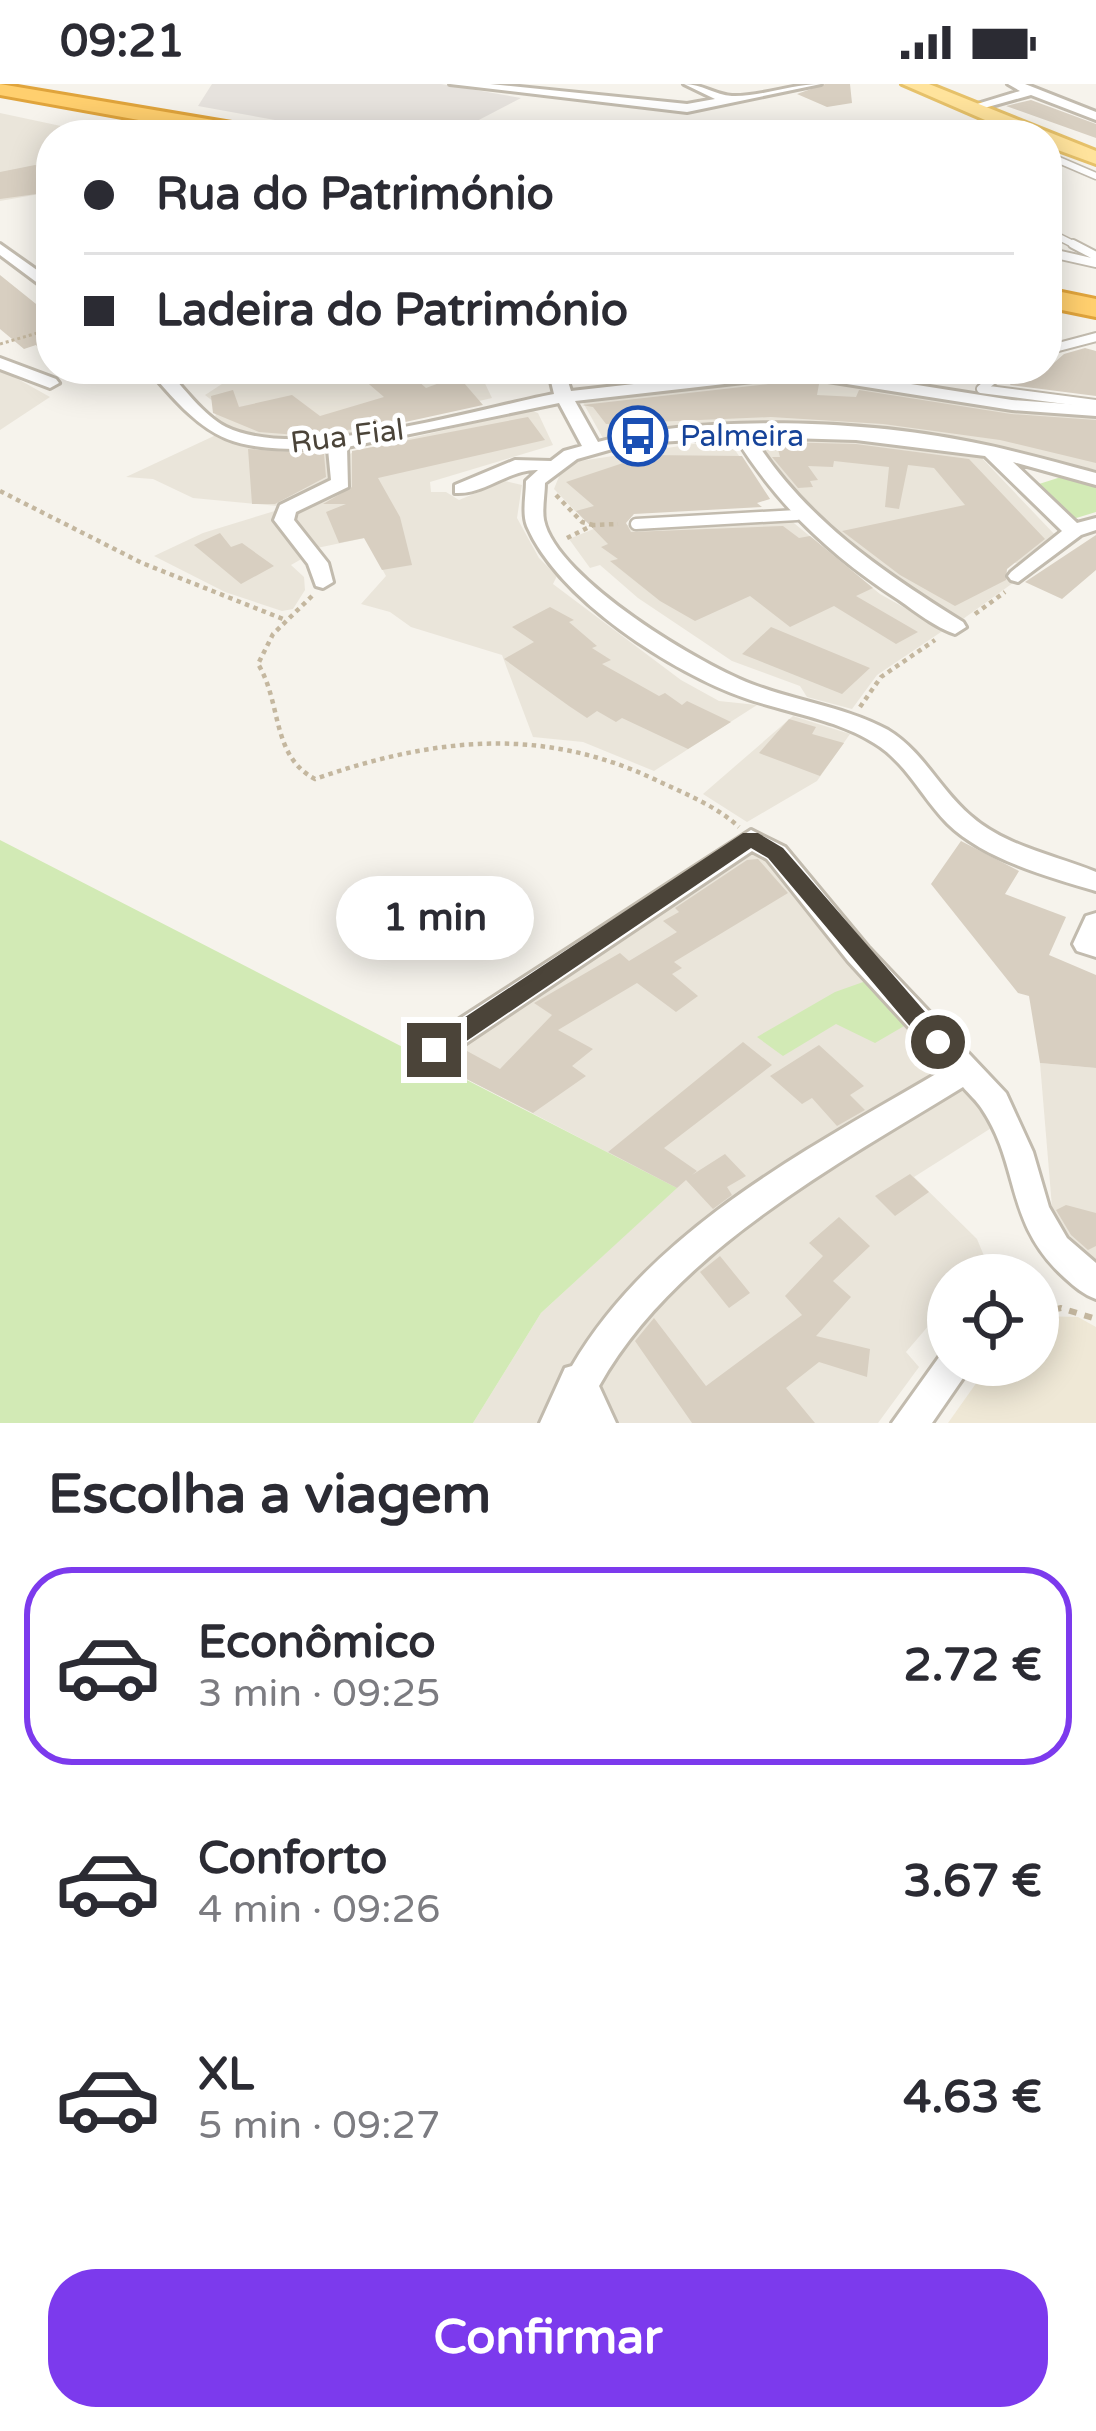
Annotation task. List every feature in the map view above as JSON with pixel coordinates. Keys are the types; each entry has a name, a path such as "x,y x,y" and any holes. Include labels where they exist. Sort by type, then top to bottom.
{"highway":[{"path":"0,88 178,120"},
{"path":"0,102 97,120"},
{"path":"1062,283 1096,289"},
{"path":"1062,306 1091,321"}],"main road":[{"path":"912,84 1000,120"},
{"path":"1062,145 1096,158"}],"street":[{"path":"456,84 687,108 815,84"},
{"path":"690,84 732,102"},
{"path":"1014,84 1096,116"},
{"path":"970,108 1029,92"},
{"path":"1080,110 1096,106"},
{"path":"0,248 36,276"},
{"path":"0,272 23,265"},
{"path":"0,363 36,377"},
{"name":"Rua Fial","path":"172,384 232,439 258,444 337,443 564,397 676,384"},
{"path":"560,384 592,448"},
{"name":"Rua Fial","path":"882,384 1012,405 1096,407"},
{"path":"740,430 797,515 842,556 955,627"},
{"path":"540,474 592,448 740,430 835,431 992,453 1096,479"},
{"path":"323,582 318,563 284,520 287,508 341,484 337,443"},
{"path":"992,453 1051,515 1085,528"},
{"path":"462,489 522,464 540,474"},
{"path":"540,474 532,516 546,546 668,651 736,686 850,722 886,739 970,829 1096,882"},
{"path":"1018,576 1085,528"},
{"path":"434,1050 751,838 776,853 995,1102 1017,1152 1034,1211 1055,1248 1096,1284"},
{"path":"1096,923 1088,944 1096,947"},
{"path":"558,1423 578,1380 651,1291 741,1208 964,1072"},
{"path":"578,1380 598,1423"},
{"path":"910,1423 938,1386"}],"lane":[{"path":"1062,161 1096,176"},
{"path":"1062,240 1096,260"},
{"path":"1062,254 1096,260"},
{"path":"1062,340 1091,321 1096,340"},
{"path":"988,384 982,389 1096,407"},
{"path":"636,524 797,515"}],"path":[{"path":"0,344 36,333"},
{"path":"540,474 593,525"},
{"path":"0,491 142,563 283,619"},
{"path":"546,546 593,525 636,524"},
{"path":"850,722 881,677 1020,581 1018,576"},
{"path":"323,582 306,604 283,619 261,648 258,664 274,691 282,753 297,772 315,779 436,741 563,742 659,779 730,818 751,838"},
{"path":"1059,1308 1096,1319"}],"shaded area":[{"path":"212,84 441,84 521,98 479,120 275,120 198,106"},
{"path":"0,113 36,121 36,195 0,201"},
{"path":"0,369 50,397 0,430"},
{"path":"222,384 485,384 492,398 308,442 248,438 222,425 215,417 218,405 205,395"},
{"path":"724,384 875,384 1096,414 1096,470 987,444 898,432 687,427 604,440 581,399"},
{"path":"530,410 538,413 553,445 430,482 431,492 446,492 459,500 505,481 522,485 517,518 539,558 557,576 553,584 681,680 719,701 757,705 654,771 583,742 533,737 502,655 411,627 390,612 361,604 386,576 365,538 312,549 293,520 295,508 333,497 349,484 348,455 355,451"},
{"path":"216,435 283,450 325,449 334,461 334,477 322,492 278,506 193,498 153,479 126,477"},
{"path":"758,437 833,437 979,455 1057,537 1021,564 1010,562 995,570 1017,580 963,619 901,584 829,529 770,466"},
{"path":"727,439 770,499 627,510 625,520 584,520 554,489 562,469 573,462"},
{"path":"278,510 279,530 305,557 291,565 304,577 305,590 293,609 282,611 225,592 154,556 203,533"},
{"path":"789,519 880,594 944,630 877,675 852,709 807,697 800,686 732,661 638,598 600,565 590,568 569,539 601,526"},
{"path":"793,716 850,734 817,781 747,822 703,794"},
{"path":"752,848 778,867 878,996 886,995 996,1125 914,1177 977,1239 983,1254 927,1254 927,1328 906,1352 919,1367 878,1423 473,1423 541,1313 676,1188 434,1062"},
{"path":"1040,1063 1096,1068 1096,1260 1054,1231"},
{"path":"1059,1317 1078,1317 1096,1327 1096,1423 948,1423 974,1386 1059,1386"}],"green space":[{"path":"1061,477 1096,486 1096,512 1073,519 1039,484"},
{"path":"0,840 677,1188 541,1313 473,1423 0,1423"},
{"path":"866,981 911,1022 875,1043 836,1024 783,1056 757,1037 835,992"}],"building":[{"path":"825,84 850,84 852,103 827,107 797,94"},
{"path":"1031,100 1096,124 1096,138 1062,126 1062,120 1045,120 1006,106"},
{"path":"36,165 36,194 0,199 0,172"},
{"path":"0,275 36,304 36,345 24,349 0,329"},
{"path":"1085,348 1096,351 1096,396 1010,385 1062,384 1064,354"},
{"path":"369,384 422,384 426,388 465,384 483,405 387,426 297,435 259,432 213,413 211,396 233,390 239,407 292,395 320,416 384,397"},
{"path":"769,384 819,384 817,395 856,397 859,390 1011,414 1096,420 1096,463 1000,440 883,424 771,417 606,424 593,407 582,405"},
{"path":"528,417 545,440 378,478 400,517 412,565 382,570 364,538 339,543 326,512 346,504 323,504 352,487 352,451"},
{"path":"776,442 856,444 969,459 1045,539 1007,569 1006,580 955,606 900,575 842,531 965,505 934,468 908,465 899,509 885,507 889,467 834,461 833,467 808,466 818,480 810,481 813,487 798,488 772,457 780,457"},
{"path":"248,449 324,454 326,477 275,504 252,504"},
{"path":"647,455 742,456 770,499 757,503 762,507 634,514 626,523 631,532 783,526 799,538 810,536 873,588 856,596 918,632 896,644 834,606 790,627 750,596 695,621 660,601 610,561 618,559 601,547 608,544 576,511 594,506 566,482"},
{"path":"220,533 231,547 242,543 274,566 241,584 194,545"},
{"path":"1096,535 1096,570 1062,599 1025,582"},
{"path":"550,607 574,620 569,622 597,646 592,648 611,660 602,664 659,696 665,693 682,705 687,701 731,722 688,749 622,718 616,722 597,711 587,718 504,659 534,642 512,627"},
{"path":"771,627 870,668 842,694 742,654"},
{"path":"789,719 816,727 812,734 844,743 820,776 759,753"},
{"path":"961,841 1019,871 1005,894 1066,917 1049,955 1096,975 1096,1068 1040,1063 1029,996 1018,993 931,884"},
{"path":"758,859 788,893 674,962 682,968 672,974 698,996 676,1012 637,983 558,1030 593,1049 572,1066 586,1076 533,1113 449,1070 467,1051 500,1069 552,1015 534,1003 620,953 629,961 677,932 663,921 679,912 675,908 747,860"},
{"path":"743,1042 772,1065 664,1148 697,1171 692,1175 725,1154 746,1176 727,1187 732,1195 713,1209 686,1180 677,1188 608,1152"},
{"path":"819,1045 864,1086 850,1095 865,1110 837,1126 812,1098 802,1104 770,1076"},
{"path":"910,1174 929,1192 895,1216 875,1196"},
{"path":"1066,1205 1096,1213 1096,1246 1088,1250 1071,1235 1056,1210"},
{"path":"839,1217 870,1246 833,1281 851,1297 816,1336 870,1349 867,1377 819,1362 786,1388 815,1423 692,1423 635,1341 654,1318 706,1386 802,1315 785,1296 823,1256 809,1243"},
{"path":"720,1256 750,1293 729,1308 700,1272"}],"place":[{"name":"Palmeira","path":"638,436"}],"route":[{"path":"434,1050 751,838 776,853 938,1042"}]}
